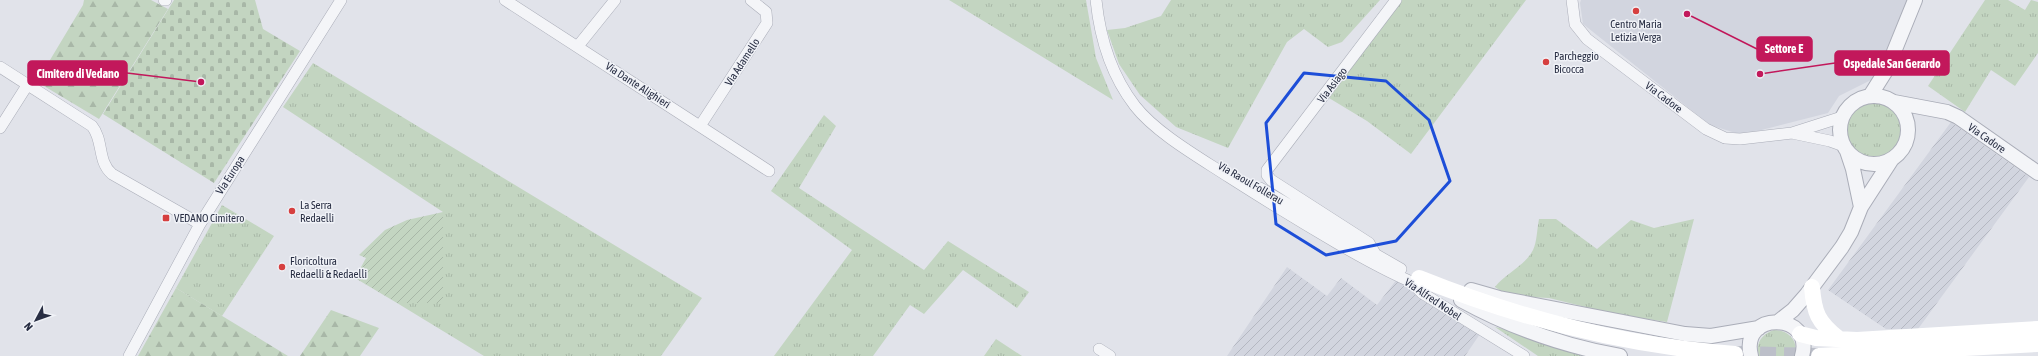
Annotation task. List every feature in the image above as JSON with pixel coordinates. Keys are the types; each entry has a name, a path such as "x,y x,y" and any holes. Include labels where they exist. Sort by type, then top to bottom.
{"main road":[{"path":"1416,280 1529,317"},
{"path":"1809,291 1819,320 1838,338"},
{"path":"1462,300 1499,311 1600,335 1667,347 1735,354"},
{"path":"1798,332 1816,338 1857,340 2038,329"},
{"path":"1819,356 2038,344"}],"street":[{"name":"Via Europa","path":"129,356 200,224 341,0"},
{"name":"Via Dante Alighieri","path":"505,0 769,171"},
{"path":"578,46 615,0"},
{"name":"Via Adamello","path":"700,126 767,23 766,12 751,0"},
{"name":"Via Raoul Follerau","path":"1096,0 1098,23 1108,60 1126,93 1146,118 1177,142 1223,173 1322,229"},
{"name":"Via Asiago","path":"1267,170 1396,0"},
{"name":"Via Cadore","path":"1572,0 1575,24 1588,39 1706,129 1725,138 1740,139 1792,133 1842,117"},
{"path":"1861,207 1853,169 1840,132 1842,117 1853,102 1870,96 1887,69 1915,0"},
{"path":"0,67 92,126 99,138 104,164 112,174 200,224"},
{"path":"1779,321 1792,310 1809,291 1851,232 1861,207 1892,159 1900,152 1906,143 1908,132 1907,122 1902,111 1891,100 1886,86 1887,69"},
{"path":"0,128 28,84"},
{"name":"Via Cadore","path":"1870,96 1934,109 1958,117 2038,173"},
{"path":"1907,122 1934,109"},
{"name":"Via Cadore","path":"1792,133 1830,141 1845,148 1855,159 1867,164 1880,164 1892,159"},
{"name":"Via Alfred Nobel","path":"1267,170 1267,176 1271,180 1369,243 1377,257"},
{"name":"Via Alfred Nobel","path":"1322,229 1377,257 1416,280 1422,293 1524,356"},
{"name":"Via Alfred Nobel","path":"1322,229 1384,270 1416,280"},
{"path":"1416,280 1462,300 1489,315 1530,333 1578,348 1620,356"},
{"path":"1416,280 1437,280 1499,298 1685,334 1711,336 1759,328 1768,323 1779,321 1791,325 1798,332 1804,347 1802,356"},
{"path":"1798,332 1809,291"},
{"path":"1751,356 1751,339 1759,328"},
{"path":"1099,349 1110,356"}],"highlighted area":[{"path":"1304,73 1386,81 1429,120 1450,181 1396,241 1326,255 1276,224 1266,123"}],"shaded area":[{"path":"1581,0 1907,0 1879,68 1871,80 1839,96 1828,113 1742,135 1710,125 1583,24 1580,3"},
{"path":"1951,122 2029,177 1918,329 1886,329 1828,290"},
{"path":"1287,267 1327,296 1341,278 1377,305 1397,279 1480,334 1465,356 1227,356"}],"green space":[{"path":"84,0 151,0 168,9 99,119 39,83 47,65 83,5"},
{"path":"174,0 255,0 263,29 300,51 214,183 103,114"},
{"path":"949,0 1086,0 1096,58 1113,100"},
{"path":"1171,0 1380,0 1342,42 1328,47 1304,29 1287,42 1228,148 1176,127 1140,95 1119,64 1107,30 1125,28 1161,16"},
{"path":"1400,0 1526,0 1411,154 1367,121 1324,95"},
{"path":"1985,0 2008,0 2025,10 2031,0 2038,2 2038,53 2015,86 1991,70 1965,112 1928,86"},
{"path":"313,63 702,298 661,356 484,356 397,303 443,303 443,212 283,107"},
{"path":"1869,100 1881,100 1896,108 1904,123 1904,135 1896,150 1881,158 1869,158 1854,150 1846,135 1846,123 1854,108"},
{"path":"824,115 836,126 799,188 924,270 948,241 1029,292 1017,308 963,270 924,314 910,305 873,356 774,356 852,250 771,191"},
{"path":"222,205 274,236 222,316 176,288"},
{"path":"443,212 443,303 397,303 355,278 366,258 359,255 385,230 407,220"},
{"path":"1539,219 1556,219 1597,249 1631,220 1654,228 1694,219 1667,322 1614,314 1549,298 1508,296 1495,287 1530,256 1535,243"},
{"path":"176,288 288,356 138,356"},
{"path":"331,310 379,328 360,356 300,356"},
{"path":"1495,327 1510,330 1592,356 1538,356"},
{"path":"1774,330 1784,332 1792,337 1795,346 1794,356 1759,356 1758,347 1760,340 1766,334"},
{"path":"996,339 1022,356 984,356"}],"tunnel":[{"path":"1736,354 1819,356"}],"place":[{"name":"Centro Maria Letizia Verga","path":"1636,11"},
{"name":"Settore E","path":"1687,14"},
{"name":"Parcheggio Bicocca","path":"1546,62"},
{"name":"Ospedale San Gerardo","path":"1760,74"},
{"name":"Cimitero di Vedano","path":"201,82"},
{"name":"La Serra Redaelli","path":"292,211"},
{"name":"VEDANO Cimitero","path":"166,218"},
{"name":"Floricoltura Redaelli & Redaelli","path":"282,267"}]}
